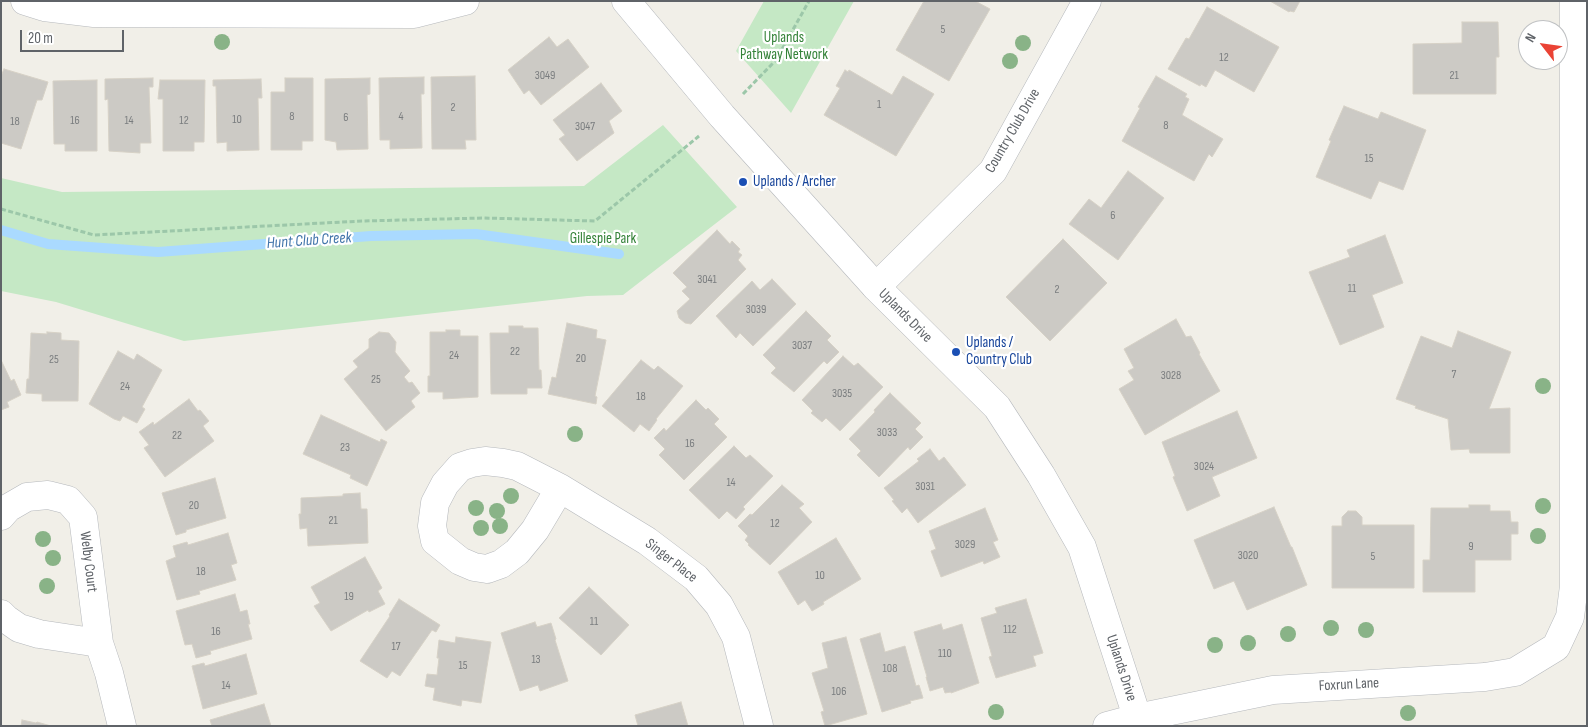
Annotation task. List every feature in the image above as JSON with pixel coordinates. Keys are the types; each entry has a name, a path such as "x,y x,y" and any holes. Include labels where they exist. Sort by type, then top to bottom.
{"street":[{"path":"25,1 44,7 414,14 465,1"},
{"name":"Uplands Drive","path":"626,1 722,116 876,288 997,407 1041,475 1082,547 1139,722"},
{"name":"Country Club Drive","path":"876,288 993,171 1087,1"},
{"name":"Foxrun Lane","path":"1107,726 1139,722 1273,690 1485,677 1515,672 1556,647 1570,617 1574,586 1574,1"},
{"name":"Singer Place","path":"560,488 536,530 517,552 501,564 488,569 474,567 460,561 434,541 432,526 435,503 445,484 460,467 472,462 503,463 517,466 560,488 647,541 696,578 719,605 736,637 759,726"},
{"name":"Welby Court","path":"1,516 8,508 27,497 48,495 68,500 83,517 99,643 109,673 122,726"},
{"path":"1,614 19,628 39,634 99,643"}],"path":[{"path":"1,209 94,235 362,221 484,218 595,221 722,116 776,60 809,1"}],"green space":[{"name":"Uplands Pathway Network","path":"764,1 854,1 791,113 736,51"},
{"name":"Gillespie Park","path":"663,125 737,207 623,295 587,296 184,341 56,302 1,291 1,178 62,192 584,186"}],"building":[{"path":"924,1 975,1 990,9 949,81 896,50"},
{"path":"1270,1 1300,1 1294,12 1289,12"},
{"path":"1207,7 1279,47 1254,92 1215,70 1206,87 1201,84 1200,86 1168,69 1186,38 1189,39"},
{"path":"1462,22 1498,22 1499,57 1496,57 1496,94 1413,94 1413,44 1462,43"},
{"path":"549,37 557,47 568,39 589,67 541,105 529,90 524,94 508,70"},
{"path":"4,69 48,82 42,100 37,100 21,149 1,143 1,76"},
{"path":"845,70 848,72 849,70 892,95 903,76 934,94 896,156 824,115 840,88 836,86"},
{"path":"475,76 476,140 465,140 466,149 432,149 431,77"},
{"path":"1156,76 1187,94 1185,97 1189,99 1182,115 1223,139 1212,157 1209,154 1194,181 1122,141 1140,108 1138,107"},
{"path":"424,77 424,94 421,94 422,148 390,149 390,140 380,140 379,78"},
{"path":"153,78 153,87 149,87 151,143 140,143 140,153 109,151 108,99 105,100 105,79"},
{"path":"285,78 313,78 313,141 302,141 302,150 271,150 271,92 285,92"},
{"path":"370,78 370,94 367,95 368,149 337,150 336,142 325,140 325,79"},
{"path":"261,79 262,98 258,98 259,150 227,151 227,142 217,143 216,86 213,86 213,80"},
{"path":"97,80 97,151 65,151 65,144 54,144 53,81"},
{"path":"160,80 205,80 204,142 194,142 194,151 163,151 163,99 158,99"},
{"path":"601,83 622,111 609,121 614,133 577,161 559,139 565,135 553,120"},
{"path":"1344,106 1378,119 1381,112 1426,130 1403,190 1379,181 1371,199 1316,177"},
{"path":"1128,171 1164,198 1118,260 1069,224 1089,199 1101,208"},
{"path":"717,230 730,244 732,241 740,249 738,252 742,255 738,260 746,269 691,324 685,323 679,318 677,311 690,299 682,291 687,287 673,273"},
{"path":"1385,235 1403,283 1372,295 1384,327 1340,345 1309,272 1350,257 1347,250"},
{"path":"1063,239 1107,283 1050,341 1006,297"},
{"path":"772,279 796,304 753,346 740,333 736,338 716,316 752,281 760,290"},
{"path":"806,311 831,336 827,340 839,352 827,364 824,361 794,392 771,373 776,368 763,355"},
{"path":"1176,319 1186,337 1191,336 1220,391 1145,435 1119,389 1134,380 1128,371 1134,368 1124,349"},
{"path":"567,323 597,330 596,338 606,340 595,396 597,397 596,404 548,394 552,377 556,378"},
{"path":"509,326 538,328 539,370 541,370 542,388 527,388 527,394 491,394 490,333 509,333"},
{"path":"446,330 460,330 460,336 478,336 478,397 443,399 443,392 428,392 430,332 446,332"},
{"path":"1458,331 1511,352 1489,409 1510,408 1510,453 1470,453 1469,449 1451,450 1448,419 1415,408 1416,406 1396,399 1421,336 1452,348"},
{"path":"47,332 61,333 61,340 79,341 78,401 42,401 42,394 26,393 27,379 29,379 31,333 47,334"},
{"path":"379,332 389,333 396,342 395,352 410,371 404,377 409,383 412,382 420,393 411,401 415,407 386,431 344,379 358,367 353,361 369,348 369,339"},
{"path":"118,351 134,360 137,354 162,370 142,407 145,409 137,423 123,416 120,421 114,419 89,404"},
{"path":"843,356 854,366 858,363 883,387 840,431 826,418 822,422 811,413 813,411 802,400"},
{"path":"1,360 11,381 14,379 21,395 7,402 9,407 1,410"},
{"path":"641,360 654,370 658,366 683,386 656,419 649,431 640,424 634,432 602,406"},
{"path":"890,393 921,423 915,429 923,437 910,450 908,447 879,477 857,455 861,451 849,439"},
{"path":"189,399 209,421 203,426 214,441 165,477 144,448 149,445 139,432 153,422 154,425"},
{"path":"696,400 719,419 714,424 727,437 684,480 659,455 665,449 654,438 664,428 666,431"},
{"path":"1237,411 1257,458 1212,477 1220,496 1187,511 1173,477 1175,476 1162,442"},
{"path":"321,415 380,442 381,439 387,442 367,486 350,478 351,475 303,454"},
{"path":"734,446 746,458 750,455 773,476 743,507 745,509 736,519 727,511 719,519 689,490"},
{"path":"930,449 939,461 944,457 966,485 918,523 907,508 902,513 884,488 919,461 917,459"},
{"path":"215,478 226,518 186,530 186,532 176,535 162,493"},
{"path":"782,485 804,504 799,508 812,522 770,565 748,545 745,540 748,536 738,526"},
{"path":"360,493 361,509 367,509 368,543 308,546 307,528 300,529 301,498 343,496 343,494"},
{"path":"1469,505 1490,505 1490,511 1510,511 1511,522 1518,522 1518,534 1511,534 1511,560 1475,560 1475,592 1423,592 1423,560 1430,560 1431,508 1469,508"},
{"path":"1274,507 1307,585 1247,610 1234,581 1214,589 1194,540"},
{"path":"985,508 998,540 993,542 1000,557 984,564 983,561 941,577 931,551 936,549 929,531"},
{"path":"1348,511 1356,511 1362,517 1362,525 1414,525 1414,588 1332,588 1332,526 1342,526 1342,517"},
{"path":"228,533 237,563 231,565 236,580 199,591 200,594 177,600 166,561 176,557 173,546 187,542 188,545"},
{"path":"836,538 861,579 823,602 824,604 812,611 805,600 798,605 778,572"},
{"path":"365,557 382,588 378,591 385,604 369,612 368,610 331,631 314,606 320,603 311,587"},
{"path":"589,587 629,625 601,655 559,618"},
{"path":"235,594 240,612 247,610 252,639 210,651 211,654 196,658 192,644 185,645 176,611"},
{"path":"399,599 440,625 436,632 432,630 400,676 392,671 387,678 360,661"},
{"path":"1026,599 1043,653 1033,656 1036,666 996,678 989,657 992,656 981,618 997,613 995,608"},
{"path":"535,622 537,627 551,623 568,681 540,691 538,685 520,691 501,633"},
{"path":"941,624 943,630 962,624 979,683 951,693 945,693 943,687 930,691 914,632"},
{"path":"880,633 885,652 905,646 916,686 919,685 923,698 882,712 860,639"},
{"path":"456,637 491,642 481,703 462,700 461,706 433,700 435,688 425,686 427,674 437,675 439,640 455,643"},
{"path":"846,637 867,714 825,726 821,712 824,711 812,673 828,668 822,643"},
{"path":"246,654 257,694 203,709 192,666 204,663 205,666"},
{"path":"681,702 688,726 638,726 635,715"},
{"path":"264,704 271,726 212,726 210,720"},
{"path":"22,720 37,722 51,726 21,726"}],"waterway":[{"name":"Hunt Club Creek","path":"1,230 48,244 158,252 371,236 476,234 619,254"}],"place":[{"name":"Uplands / Archer","path":"743,182"},
{"name":"Uplands / Country Club","path":"956,352"}]}
